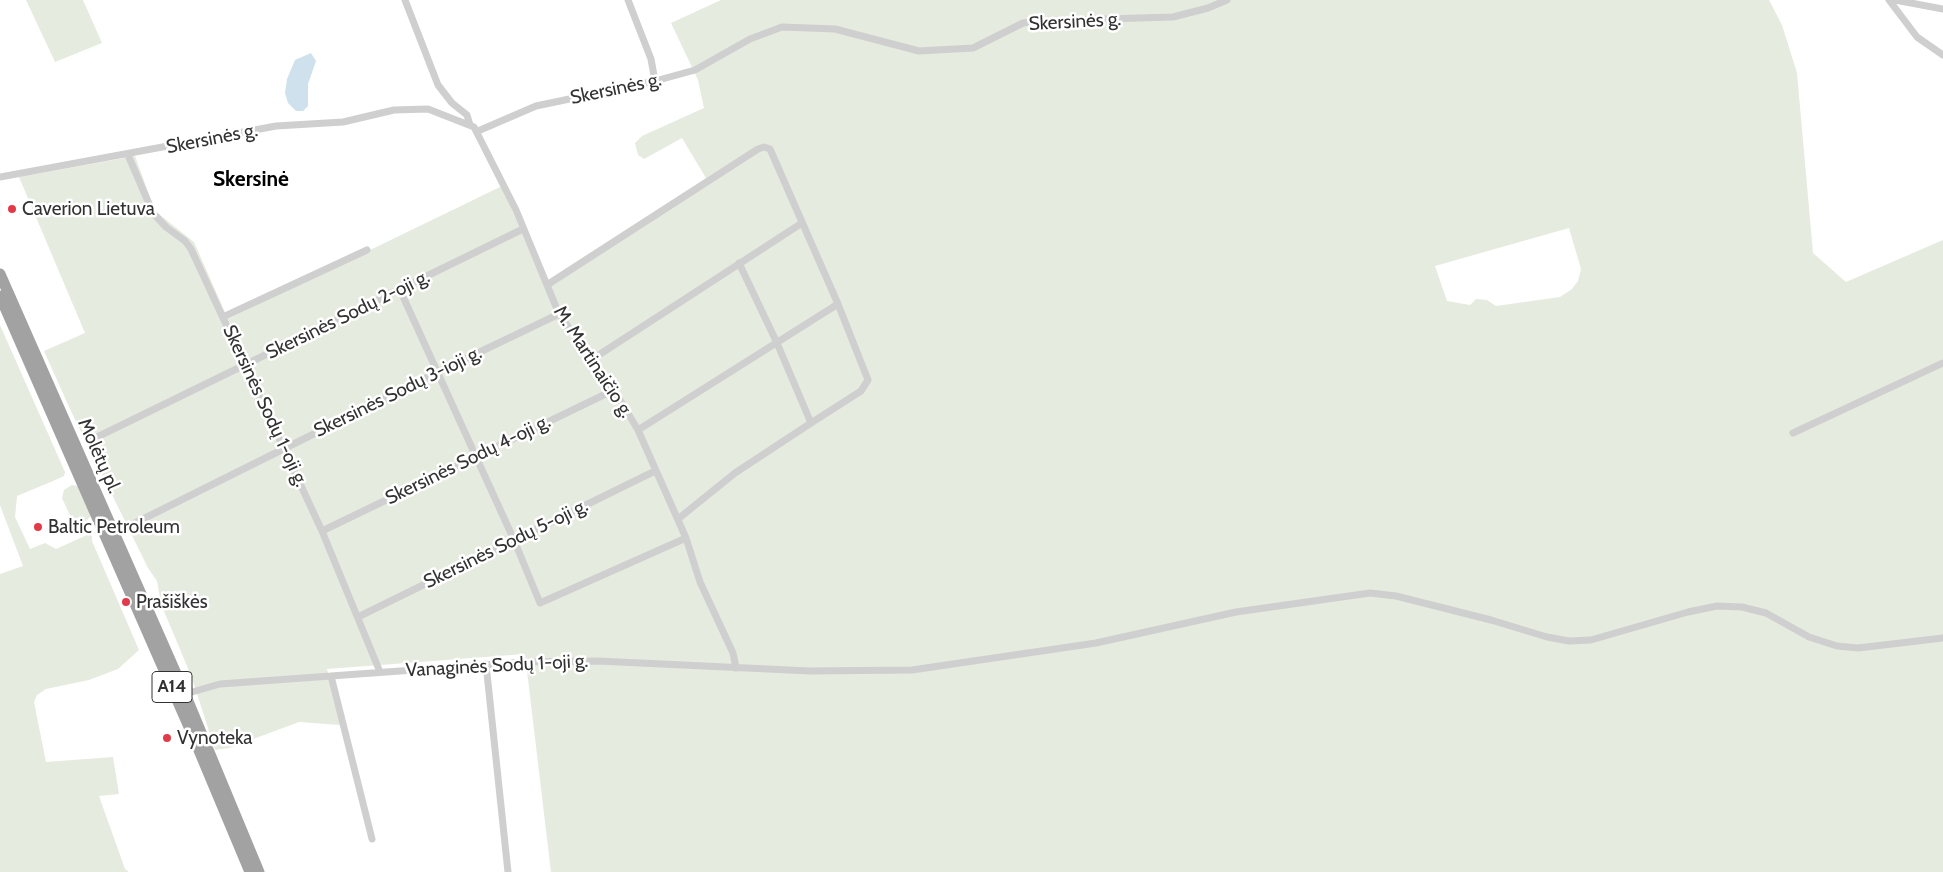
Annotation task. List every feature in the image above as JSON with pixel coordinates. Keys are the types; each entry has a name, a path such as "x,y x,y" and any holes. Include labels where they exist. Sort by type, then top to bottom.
{"highway":[{"name":"Molėtų pl.","path":"0,274 185,694 259,872"},
{"name":"Molėtų pl.","path":"0,296 197,744 250,872"}],"street":[{"path":"405,0 438,85 452,103 467,115 470,125"},
{"path":"628,0 651,59 655,81"},
{"name":"Skersinės g.","path":"0,177 128,155 276,126 343,122 411,108 438,111 470,125 478,131 536,106 655,81 695,70 750,39 782,27 835,29 919,51 973,48 1024,23 1173,17 1208,8 1227,0"},
{"path":"1888,0 1917,36 1943,55"},
{"path":"1895,0 1943,9"},
{"name":"M. Martinaičio g.","path":"478,131 559,314 614,390 638,430 686,538 700,582 733,653 736,668"},
{"path":"546,286 764,147 770,149 838,304 868,380 861,391 735,473 678,519"},
{"name":"Skersinės Sodų 1-oji g.","path":"128,155 153,213 166,227 185,241 223,317 322,531 380,672"},
{"path":"591,360 802,223"},
{"name":"Skersinės Sodų 2-oji g.","path":"91,440 523,229"},
{"path":"223,317 367,250"},
{"path":"739,263 777,343 811,423"},
{"path":"400,290 474,457 514,540 540,603 686,538"},
{"path":"638,430 838,304"},
{"name":"Skersinės Sodų 3-ioji g.","path":"131,524 559,314"},
{"path":"1793,433 1943,363"},
{"name":"Skersinės Sodų 4-oji g.","path":"322,531 614,390"},
{"name":"Skersinės Sodų 5-oji g.","path":"358,617 655,471"},
{"name":"Vanaginės Sodų 1-oji g.","path":"185,694 220,684 486,664 598,661 810,672 912,670 1096,642 1236,612 1370,593 1396,596 1569,641 1590,640 1688,612 1717,606 1742,607 1766,613 1808,637 1837,646 1858,648 1943,638"},
{"path":"486,664 508,872"},
{"path":"331,676 372,839"}],"shaded area":[{"path":"26,0 83,0 102,43 55,62"},
{"path":"721,0 1769,0 1782,25 1797,73 1813,253 1846,282 1943,240 1943,872 551,872 525,654 327,669 340,725 299,722 229,748 215,750 192,678 161,604 157,581 148,568 70,409 44,351 85,333 19,177 135,156 155,211 194,242 228,319 502,186 543,283 706,178 682,138 644,159 638,155 635,143 642,136 704,108 698,80 671,23","holes":["1569,228 1581,269 1578,281 1572,289 1560,297 1496,306 1487,300 1476,299 1470,305 1447,301 1435,266"]},
{"path":"0,325 65,472 64,476 17,496 15,517 30,549 45,543 56,549 89,534 92,536 92,541 139,650 118,669 89,680 46,689 37,695 34,702 46,762 113,757 119,794 99,796 125,869 129,872 0,872 0,574 23,566 0,505"},
{"path":"72,485 78,486 91,516 85,522 79,524 73,522 62,498 64,490"}],"water":[{"path":"311,53 316,61 308,84 308,106 303,111 296,111 288,103 285,93 287,79 295,60"}],"place":[{"name":"Caverion Lietuva","path":"12,209"},
{"name":"Baltic Petroleum","path":"38,527"},
{"name":"Prašiškės","path":"126,602"},
{"name":"Vynoteka","path":"167,738"}],"district":[{"name":"Skersinė","path":"251,180"}]}
